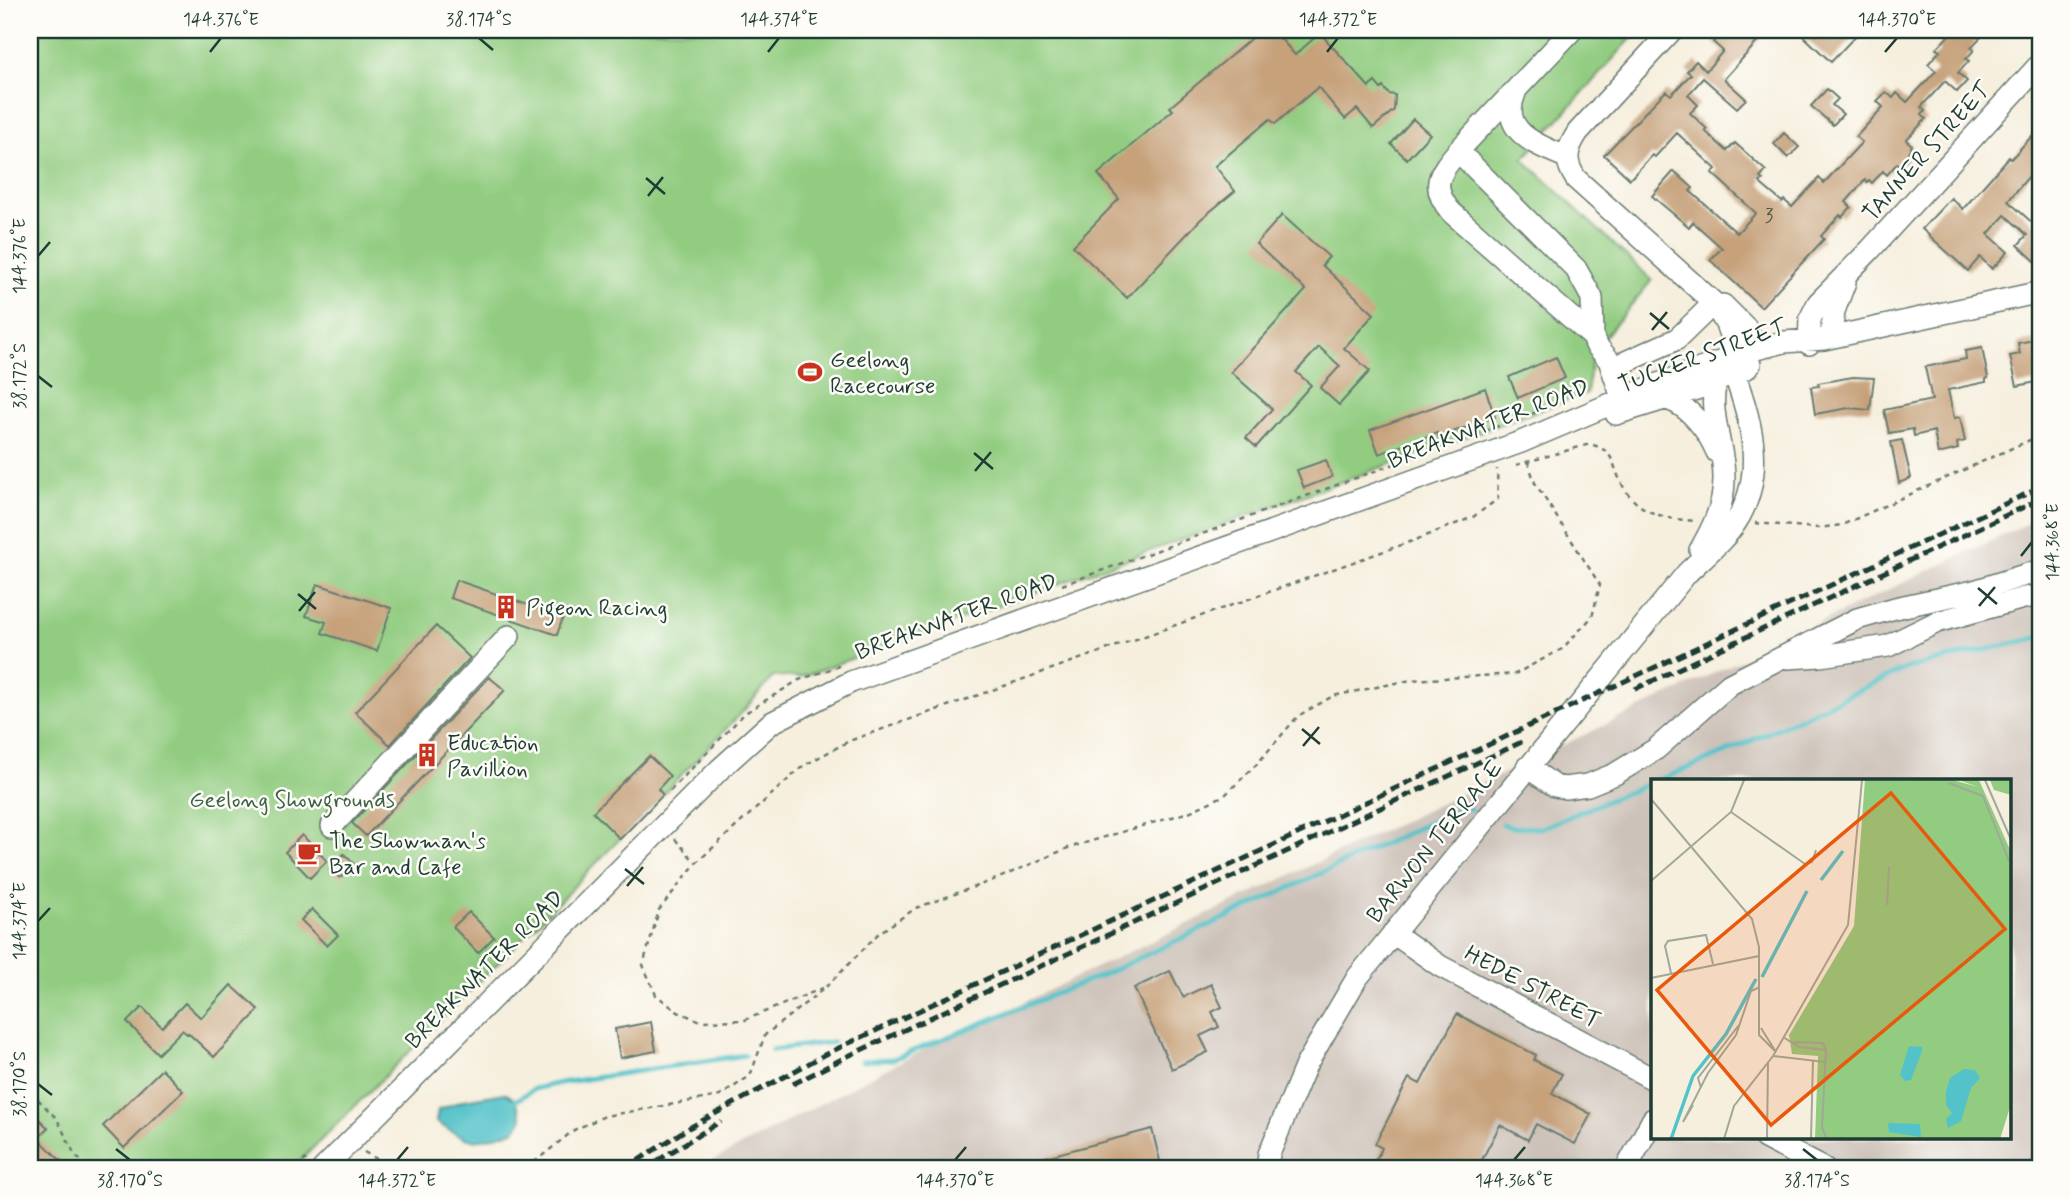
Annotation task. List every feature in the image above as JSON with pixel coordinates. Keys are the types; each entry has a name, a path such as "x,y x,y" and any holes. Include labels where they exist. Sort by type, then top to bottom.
{"street":[{"path":"1573,30 1458,151 1442,171 1438,191 1451,212 1593,337 1607,356 1625,405"},
{"path":"1672,30 1578,132 1569,145 1566,157 1576,179 1714,303 1728,309 1738,319 1751,335 1738,364"},
{"name":"TANNER STREET","path":"1818,340 1848,274 2041,63"},
{"path":"1515,93 1510,109 1514,125 1530,142 1566,157"},
{"path":"1458,151 1576,270 1592,298 1593,337"},
{"name":"TUCKER STREET","path":"1556,429 1625,405 1667,399 1784,342 1818,340 2041,292"},
{"path":"1612,368 1677,339 1714,303"},
{"name":"BREAKWATER ROAD","path":"1625,405 1738,364"},
{"name":"BARWON TERRACE","path":"1687,573 1715,522 1724,481 1714,400 1738,364"},
{"name":"BARWON TERRACE","path":"1267,1169 1269,1154 1306,1065 1357,978 1687,573 1732,528 1743,510 1754,465 1754,441 1738,364"},
{"name":"BARWON TERRACE","path":"1667,399 1682,406 1706,431 1718,455 1724,481"},
{"name":"BREAKWATER ROAD","path":"314,1164 349,1143 663,825 771,723 851,682 1556,429"},
{"path":"1527,767 1549,784 1564,788 1588,785 1615,774 1670,739 1730,684 1857,619 1974,591 2041,570"},
{"path":"1781,659 1888,646 1937,622 2041,595"},
{"path":"331,826 509,636"},
{"name":"HEDE STREET","path":"1393,933 1440,966 1651,1078"},
{"path":"1626,1169 1651,1123"},
{"path":"1769,1140 1825,1169"}],"path":[{"path":"1057,587 1568,401"},
{"path":"526,1169 574,1130 605,1115 720,1096 750,1076 765,1035 826,987 879,933 916,908 999,878 1068,848 1189,813 1225,794 1258,764 1298,716 1333,696 1410,680 1515,674 1562,649 1592,617 1600,584 1535,483 1521,442"},
{"path":"826,987 745,1020 701,1021 678,1013 656,995 643,965 659,910 696,863 803,766 849,741 1418,539 1473,517 1498,499 1495,451"},
{"path":"667,793 745,713 799,680 838,666"},
{"path":"663,825 696,863"},
{"path":"31,1092 57,1119 75,1155 89,1169"},
{"path":"349,1143 395,1169"},
{"path":"296,1169 314,1164"}],"shaded area":[{"path":"2041,517 2041,1169 697,1169 907,1058"}],"green space":[{"name":"Geelong Racecourse","path":"30,30 1639,30 1523,159 1652,280 1593,351 1587,393 801,677 773,677 552,909 292,1169 30,1169"}],"water":[{"path":"504,1093 514,1100 520,1111 522,1120 515,1130 474,1140 458,1135 436,1122 438,1110 464,1100"}],"building":[{"path":"1261,30 1273,30 1295,55 1320,33 1369,87 1375,82 1381,89 1383,87 1389,94 1395,95 1394,110 1373,128 1357,109 1345,119 1318,87 1275,124 1270,119 1215,166 1235,191 1201,219 1127,298 1073,246 1119,199 1098,174 1173,110 1170,107"},
{"path":"1724,30 1735,39 1743,30 1768,30 1724,79 1746,99 1737,108 1703,78 1688,95 1698,105 1690,113 1727,151 1735,143 1766,171 1760,178 1763,180 1760,182 1762,185 1792,207 1819,178 1824,183 1862,142 1856,137 1883,107 1877,101 1886,92 1893,98 1897,93 1907,102 1936,71 1928,64 1940,51 1936,49 1954,30 1988,30 1971,47 1974,50 1966,59 1969,61 1958,73 1967,81 1957,92 1945,81 1921,107 1925,111 1922,115 1926,119 1906,140 1912,145 1908,153 1910,155 1901,166 1897,163 1887,175 1883,171 1872,183 1865,180 1846,202 1851,207 1821,236 1824,239 1761,307 1710,260 1722,248 1693,222 1689,227 1652,196 1674,171 1693,188 1690,191 1737,233 1756,213 1712,173 1716,169 1677,133 1630,179 1604,155 1666,91 1671,95 1691,74 1687,71 1696,61 1706,71 1723,51 1713,42"},
{"path":"1797,30 1861,30 1831,62"},
{"path":"1827,89 1838,99 1832,105 1843,114 1833,125 1811,106"},
{"path":"1413,119 1430,134 1407,159 1391,144"},
{"path":"2041,126 2041,162 2008,201 2036,226 2041,220 2041,254 2035,261 2018,245 2027,235 2005,215 1988,234 2008,252 1992,269 1980,257 1968,271 1922,229 1951,198 1963,209"},
{"path":"1784,133 1799,147 1788,158 1774,144"},
{"path":"1282,215 1329,257 1322,265 1374,314 1344,348 1370,371 1339,405 1320,388 1340,366 1319,347 1296,372 1311,385 1256,447 1246,438 1272,409 1231,372 1306,290 1256,244"},
{"path":"2034,340 2041,366 2041,381 2017,386 2010,356 2020,354 2018,343"},
{"path":"1982,348 1988,378 1986,382 1948,390 1954,418 1960,417 1965,441 1957,443 1958,449 1938,454 1934,431 1914,436 1913,429 1889,433 1884,410 1932,400 1925,367 1966,359 1965,351"},
{"path":"1556,357 1565,378 1518,398 1509,377"},
{"path":"1853,377 1874,378 1870,410 1849,408 1815,414 1811,387 1819,386 1818,383"},
{"path":"1485,388 1495,417 1439,437 1437,433 1379,454 1370,430"},
{"path":"1902,440 1911,478 1899,483 1891,442"},
{"path":"1326,460 1332,477 1304,488 1297,470"},
{"name":"Pigeon Racing","path":"456,580 563,617 557,635 450,598"},
{"path":"317,584 391,608 377,651 322,633 326,622 306,616"},
{"path":"436,626 470,658 390,745 355,712"},
{"name":"Education Pavillion","path":"489,677 505,690 366,836 352,823"},
{"path":"649,756 670,776 658,789 663,795 620,839 593,812"},
{"path":"302,835 327,861 310,878 285,852"},
{"path":"344,854 354,864 340,878 329,869"},
{"path":"312,909 338,935 327,946 301,920"},
{"path":"469,912 494,937 478,953 453,927"},
{"path":"1170,971 1183,997 1211,984 1222,1007 1212,1012 1219,1027 1200,1036 1208,1052 1172,1069 1134,988"},
{"path":"231,985 259,1010 214,1057 182,1030 158,1054 127,1022 142,1007 162,1027 185,1003 201,1018"},
{"path":"1457,1014 1536,1055 1534,1060 1562,1074 1552,1093 1591,1114 1575,1144 1536,1124 1528,1140 1500,1125 1477,1169 1371,1169 1382,1148 1375,1144 1409,1078 1420,1084"},
{"path":"651,1022 656,1051 620,1058 615,1029"},
{"path":"162,1069 183,1091 124,1148 103,1126"},
{"path":"30,1110 48,1128 38,1138 69,1169 30,1169"},
{"path":"1152,1129 1162,1169 1015,1169 1015,1165"}],"waterway":[{"path":"1661,779 1729,751 1907,668 2041,637"},
{"path":"1503,824 1510,827 1541,828 1651,783"},
{"path":"862,1061 893,1059 1105,974 1465,806 1470,809"},
{"path":"772,1050 833,1042"},
{"path":"510,1104 534,1089 560,1083 745,1055"}],"railway":[{"path":"625,1169 685,1130 828,1053 2041,487"},
{"path":"1635,689 2041,499"},
{"path":"793,1084 1524,741"},
{"path":"644,1169 721,1121"}],"place":[{"name":"Geelong Racecourse","path":"810,372"},
{"name":"Pigeon Racing","path":"506,607"},
{"name":"Education Pavillion","path":"427,755"},
{"name":"The Showman's Bar and Cafe","path":"309,853"}],"park label":[{"name":"Geelong Showgrounds","path":"292,799"}]}
